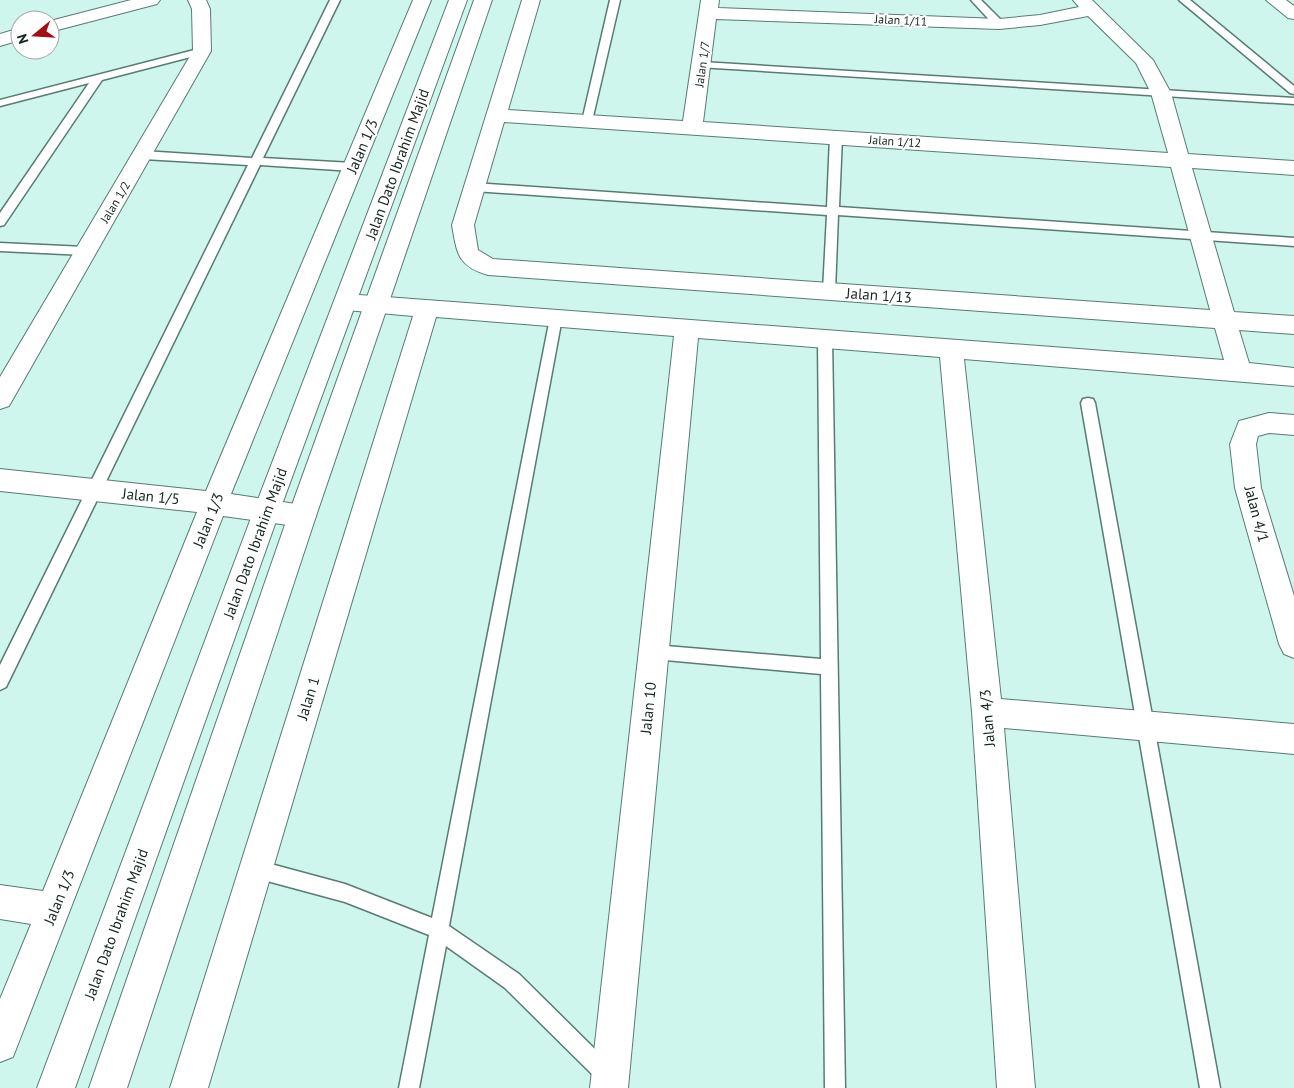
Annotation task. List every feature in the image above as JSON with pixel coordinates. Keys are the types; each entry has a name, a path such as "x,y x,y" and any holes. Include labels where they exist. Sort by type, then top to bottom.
{"street":[{"path":"60,24 151,0"},
{"path":"197,0 201,8 202,51"},
{"name":"Jalan 1/3","path":"0,1044 214,503 422,0"},
{"name":"Jalan Dato Ibrahim Majid","path":"56,1088 267,510 458,0"},
{"name":"Jalan Dato Ibrahim Majid","path":"108,1088 302,516 378,304 483,0"},
{"path":"474,187 531,0"},
{"path":"870,0 870,18"},
{"path":"1275,0 1294,14"},
{"path":"1087,5 1144,60 1162,93 1239,371"},
{"name":"Jalan 1/11","path":"709,6 870,18 999,24 1040,20 1087,5"},
{"name":"Jalan 1/7","path":"692,128 709,6"},
{"name":"Jalan 1/2","path":"0,398 202,51"},
{"name":"Jalan 1/12","path":"496,114 1294,168"},
{"name":"Jalan 1/13","path":"474,187 463,224 468,254 488,267 1294,325"},
{"path":"346,302 951,348 1294,377"},
{"name":"Jalan 1","path":"189,1088 426,308"},
{"name":"Jalan 10","path":"610,1083 687,328"},
{"name":"Jalan 4/3","path":"951,348 987,712 1016,1088"},
{"name":"Jalan 4/1","path":"1294,425 1269,423 1248,428 1243,444 1248,488 1294,644"},
{"name":"Jalan 1/5","path":"0,480 214,503 302,516"},
{"path":"987,712 1294,739"},
{"path":"0,902 54,910"}],"lane":[{"path":"0,682 335,0"},
{"path":"587,121 615,0"},
{"path":"976,0 999,24"},
{"path":"1184,0 1294,91"},
{"path":"0,103 202,51"},
{"path":"702,65 1294,101"},
{"path":"0,222 98,78"},
{"path":"829,291 836,137"},
{"path":"143,155 352,167"},
{"path":"474,187 1294,242"},
{"path":"0,247 85,251"},
{"path":"409,1088 556,318"},
{"path":"825,339 835,1088"},
{"path":"1088,403 1144,726 1210,1088"},
{"path":"654,652 829,667"},
{"path":"256,869 345,893 439,930 512,981 610,1083"}]}
